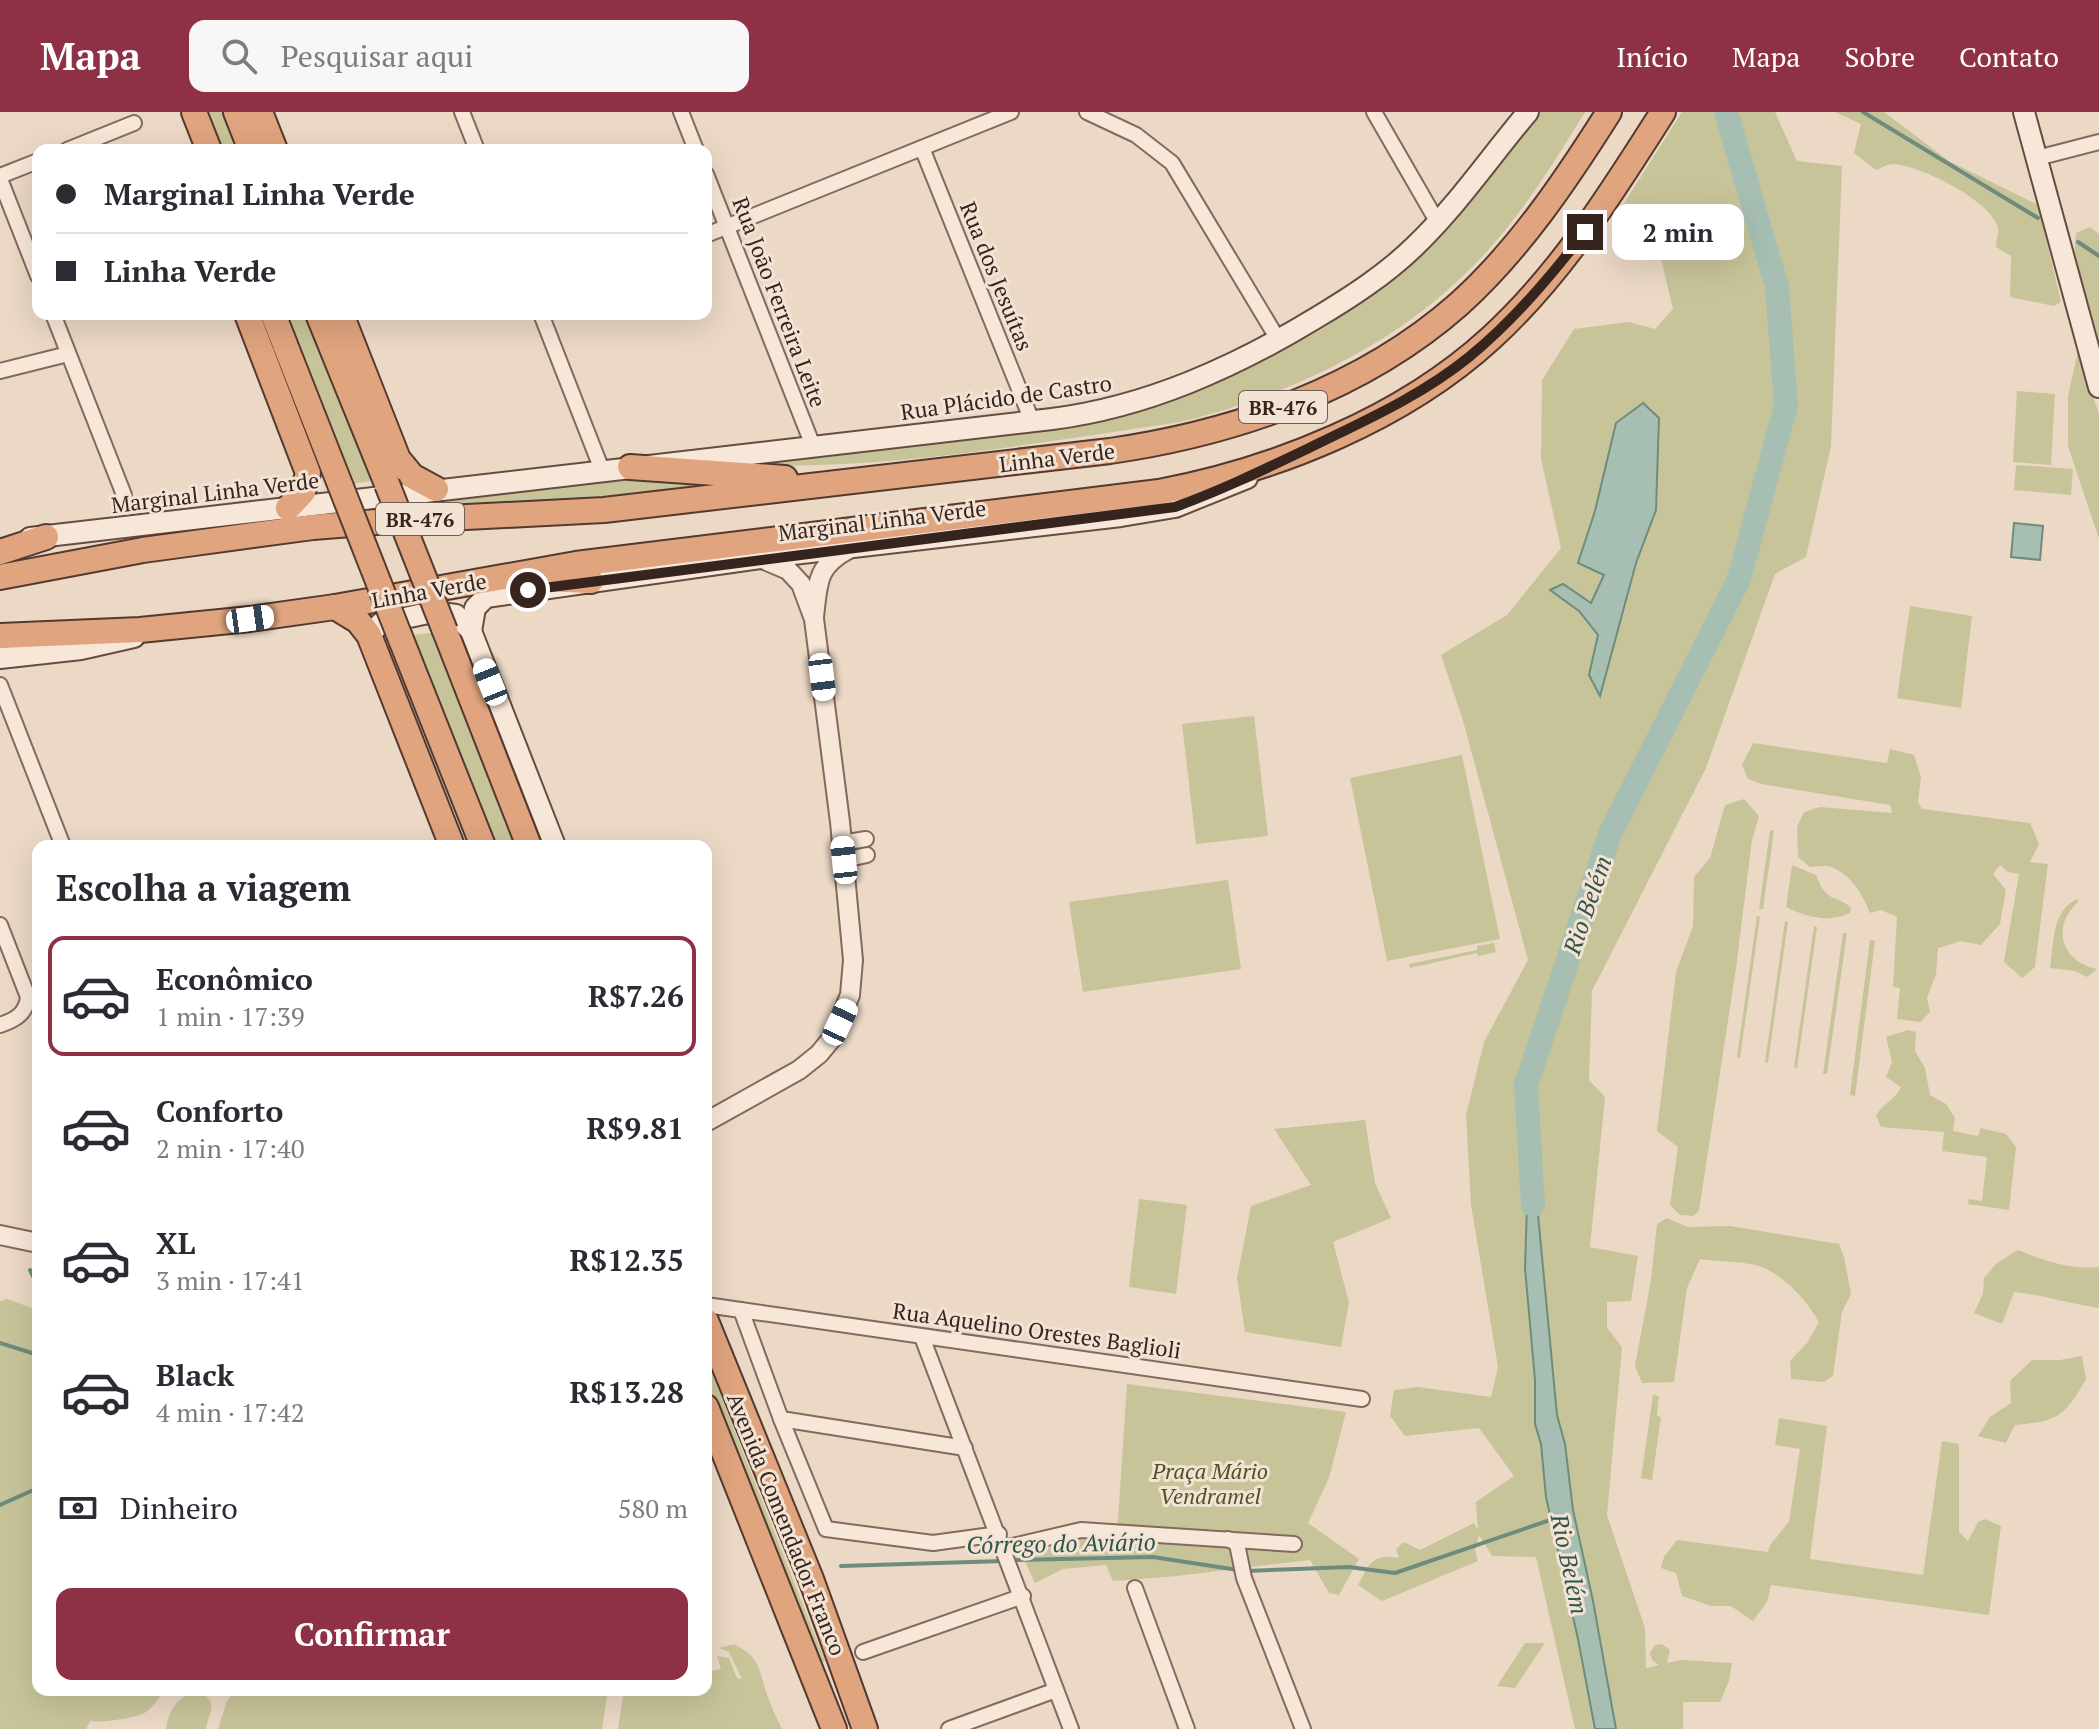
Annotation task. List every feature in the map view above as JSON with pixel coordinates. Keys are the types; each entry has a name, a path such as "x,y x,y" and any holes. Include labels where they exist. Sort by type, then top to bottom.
{"highway":[{"path":"184,112 192,144"},
{"path":"194,112 207,144"},
{"path":"236,112 249,144"},
{"path":"260,112 273,144"},
{"name":"Linha Verde","path":"0,577 143,550 302,529 389,521 573,513 1162,443 1243,422 1311,395 1408,342 1458,304 1502,259 1538,215 1609,112"},
{"name":"Linha Verde","path":"0,636 176,627 335,607 576,564 1159,492 1224,478 1311,447 1413,395 1491,338 1541,286 1585,232 1663,112"},
{"path":"249,320 306,465 306,487 288,508"},
{"path":"275,320 481,840"},
{"path":"320,320 527,840"},
{"path":"343,320 398,459 412,476 436,489"},
{"path":"630,467 843,482"},
{"path":"0,552 46,537"},
{"path":"500,577 591,581"},
{"path":"335,607 352,616 369,635 450,840"},
{"name":"Avenida Comendador Franco","path":"712,1336 815,1588 865,1729"},
{"name":"Avenida Comendador Franco","path":"712,1422 834,1729"},
{"path":"712,1430 720,1443"}],"main road":[{"name":"Rua Plácido de Castro","path":"436,489 1073,416 1134,402 1242,361 1375,280 1438,223 1528,112"},
{"path":"2024,112 2099,387"},
{"name":"Marginal Linha Verde","path":"471,631 475,608 486,597 760,558 1175,507 1227,488 1311,447"},
{"name":"Marginal Linha Verde","path":"0,542 436,489"},
{"path":"369,635 381,623 433,612 456,615 471,631 553,840"},
{"path":"0,658 93,646 176,627"}],"street":[{"path":"462,112 475,144"},
{"path":"681,112 694,144"},
{"path":"712,233 1011,112"},
{"path":"1087,112 1136,135 1172,163 1279,341"},
{"path":"1374,112 1438,223"},
{"path":"82,144 134,123"},
{"path":"2037,158 2099,142"},
{"name":"Rua dos Jesuítas","path":"922,148 1032,421"},
{"path":"32,164 0,178 32,261"},
{"name":"Rua João Ferreira Leite","path":"712,189 813,446"},
{"path":"55,320 124,495"},
{"path":"543,320 602,470"},
{"path":"0,371 68,354"},
{"path":"814,619 819,579 824,568 832,558 851,548"},
{"path":"712,1117 799,1070 833,1037 850,995 853,960 843,852 814,619 801,584 795,577 788,570 760,558"},
{"path":"0,685 61,840"},
{"path":"843,852 866,847"},
{"path":"0,925 26,988 27,1006 17,1018 0,1025"},
{"path":"0,1235 32,1242"},
{"name":"Rua Aquelino Orestes Baglioli","path":"712,1306 1362,1399"},
{"path":"741,1310 826,1529 933,1543 1003,1545 1081,1530 1294,1544"},
{"path":"922,1337 1071,1729"},
{"path":"781,1419 965,1448"},
{"path":"1228,1539 1237,1544 1244,1578 1303,1729"},
{"path":"1135,1588 1187,1729"},
{"path":"863,1652 1020,1590"},
{"path":"949,1729 1056,1690"}],"green space":[{"path":"204,112 226,112 239,144 217,144"},
{"path":"1539,112 1585,112 1500,237 1465,274 1403,325 1369,347 1296,384 1181,422 1012,447 842,464 728,464 838,450 1035,432 1126,414 1218,382 1324,328 1406,267"},
{"path":"1682,112 1775,112 1797,161 1842,166 1831,446 1806,557 1775,574 1706,768 1592,991 1589,1080 1605,1097 1590,1247 1638,1256 1631,1301 1607,1302 1607,1328 1622,1347 1607,1515 1645,1628 1646,1668 1659,1665 1652,1660 1650,1653 1655,1645 1662,1644 1670,1650 1667,1663 1681,1660 1732,1663 1729,1681 1720,1702 1683,1702 1683,1729 1575,1729 1536,1557 1492,1556 1479,1535 1475,1550 1478,1561 1382,1601 1358,1585 1377,1559 1399,1558 1396,1549 1404,1542 1420,1550 1474,1523 1478,1530 1476,1502 1514,1476 1479,1428 1405,1436 1390,1416 1394,1390 1418,1387 1491,1397 1498,1367 1471,1205 1466,1115 1484,1042 1528,960 1462,717 1441,655 1507,615 1561,548 1541,459 1542,380 1574,329 1629,322 1655,329 1673,309 1662,263 1649,231 1619,211"},
{"path":"1835,112 1884,112 1949,161 2038,205 2061,302 2054,306 2010,297 2011,256 1996,247 1998,228 1983,207 1953,186 1920,171 1893,164 1876,170 1854,153 1861,124"},
{"path":"2090,227 2099,234 2099,348 2074,256 2076,233"},
{"path":"286,320 309,320 373,481 351,484"},
{"path":"2078,351 2099,414 2099,539 2068,446 2068,396"},
{"path":"2017,391 2055,394 2051,465 2013,462"},
{"path":"2016,465 2073,469 2071,495 2014,490"},
{"path":"615,474 736,480 576,501 412,510 406,498"},
{"path":"1910,606 1972,616 1961,708 1897,698"},
{"path":"433,633 515,840 492,840 412,635"},
{"path":"1254,716 1268,836 1196,844 1182,724"},
{"path":"1753,743 1887,763 1890,749 1914,755 1921,777 1918,802 1922,809 2030,823 2039,844 2030,862 2048,864 2035,967 2022,978 2004,962 2019,874 2008,872 2000,865 1993,874 2006,890 2000,924 1981,945 1961,941 1938,948 1936,974 1927,998 1930,1012 1920,1022 1897,1019 1900,988 1893,987 1897,917 1881,910 1870,913 1860,892 1845,875 1829,866 1810,867 1798,857 1797,827 1804,812 1820,807 1892,813 1890,805 1748,779 1742,765"},
{"path":"1462,755 1500,939 1387,961 1350,778"},
{"path":"1744,799 1759,816 1752,840 1699,1211 1693,1216 1680,1215 1670,1205 1678,1147 1657,1131 1676,972 1693,926 1694,877 1710,858 1725,805"},
{"path":"1770,830 1774,831 1763,909 1759,909"},
{"path":"1792,865 1816,875 1827,894 1851,907 1850,913 1834,918 1818,918 1786,907"},
{"path":"1228,880 1241,969 1083,992 1069,902"},
{"path":"2077,899 2079,901 2065,921 2064,941 2075,959 2097,969 2087,977 2075,971 2050,968 2058,920 2062,911"},
{"path":"1757,916 1760,917 1740,1058 1737,1057"},
{"path":"1785,921 1788,922 1768,1063 1765,1062"},
{"path":"1814,926 1817,927 1797,1068 1794,1067"},
{"path":"1843,933 1847,933 1827,1074 1823,1074"},
{"path":"1870,940 1875,941 1855,1096 1850,1095"},
{"path":"1494,943 1496,952 1478,956 1477,953 1410,968 1409,964 1477,950 1477,946"},
{"path":"1908,1030 1916,1032 1915,1051 1925,1068 1930,1095 1946,1104 1955,1118 1953,1131 1978,1136 1981,1128 2006,1134 2016,1147 2009,1210 1968,1204 1969,1199 1982,1201 1987,1157 1942,1151 1944,1132 1881,1127 1876,1116 1901,1087 1886,1077 1892,1062 1886,1037"},
{"path":"1365,1120 1375,1183 1391,1218 1333,1242 1349,1302 1341,1347 1245,1332 1237,1278 1251,1206 1311,1185 1274,1129"},
{"path":"1139,1199 1187,1205 1176,1294 1129,1287"},
{"path":"1667,1218 1688,1227 1730,1226 1839,1244 1851,1294 1842,1312 1833,1376 1824,1382 1791,1379 1790,1361 1807,1343 1819,1322 1789,1284 1758,1266 1700,1259 1687,1288 1674,1382 1642,1383 1635,1366 1651,1280 1657,1224"},
{"path":"2018,1250 2067,1266 2099,1267 2099,1308 2014,1292 2002,1324 1974,1313 1983,1294 1984,1278 1997,1263"},
{"path":"7,1299 32,1308 32,1696 162,1696 141,1714 118,1720 90,1721 86,1729 0,1729 0,1301"},
{"path":"2082,1356 2086,1379 2072,1402 2059,1415 2015,1425 2006,1443 1978,1436 1990,1417 2011,1403 2010,1381 2032,1360"},
{"path":"712,1373 825,1661 818,1664 712,1403"},
{"name":"Praça Mário Vendramel","path":"1127,1384 1346,1412 1329,1478 1308,1523 1359,1559 1339,1595 1329,1593 1310,1560 1113,1581 1106,1565 1063,1569 1035,1583 1019,1548 1117,1534"},
{"path":"1653,1395 1659,1396 1657,1416 1661,1417 1652,1480 1641,1478"},
{"path":"1779,1418 1827,1426 1810,1559 1923,1575 1942,1441 1959,1444 1959,1532 1968,1541 1978,1522 1985,1519 2001,1526 1989,1615 1771,1585 1767,1602 1753,1621 1731,1606 1711,1606 1682,1596 1676,1573 1661,1568 1664,1557 1677,1540 1768,1552 1789,1522 1800,1449 1775,1445"},
{"path":"1525,1643 1545,1643 1515,1688 1497,1686"},
{"path":"734,1644 749,1653 757,1664 782,1729 618,1729 623,1696 712,1696 712,1671 721,1669 717,1656 729,1658 737,1678 742,1679 729,1652 719,1648"},
{"path":"205,1696 211,1702 206,1729 166,1729 175,1705 184,1697"},
{"path":"231,1696 607,1696 602,1729 218,1729"}],"water":[{"path":"1643,403 1659,418 1656,510 1636,563 1600,696 1589,675 1598,635 1579,611 1550,590 1563,584 1591,603 1604,575 1578,563 1595,511 1616,423"},
{"path":"2014,523 2043,526 2040,560 2011,557"},
{"path":"1533,1162 1557,1415 1565,1444 1573,1510 1616,1729 1595,1729 1546,1497 1541,1444 1535,1424 1535,1380 1525,1268 1527,1204"}],"waterway":[{"name":"Rio Belém","path":"1533,1205 1526,1085 1610,834 1739,579 1786,405 1777,287 1726,112"},
{"path":"1863,112 2038,218"},
{"path":"2078,242 2099,256"},
{"path":"30,1270 32,1274"},
{"name":"Córrego do Aviário","path":"0,1343 32,1353"},
{"path":"0,1505 32,1491"},
{"name":"Córrego do Aviário","path":"1246,1571 1349,1567 1395,1573 1556,1518"},
{"name":"Córrego do Aviário","path":"1012,1560 1153,1557 1238,1570"},
{"name":"Córrego do Aviário","path":"841,1566 1003,1561"}],"route":[{"path":"528,590 1175,507 1227,488 1370,419 1442,377 1491,338 1519,310 1585,232"}]}
